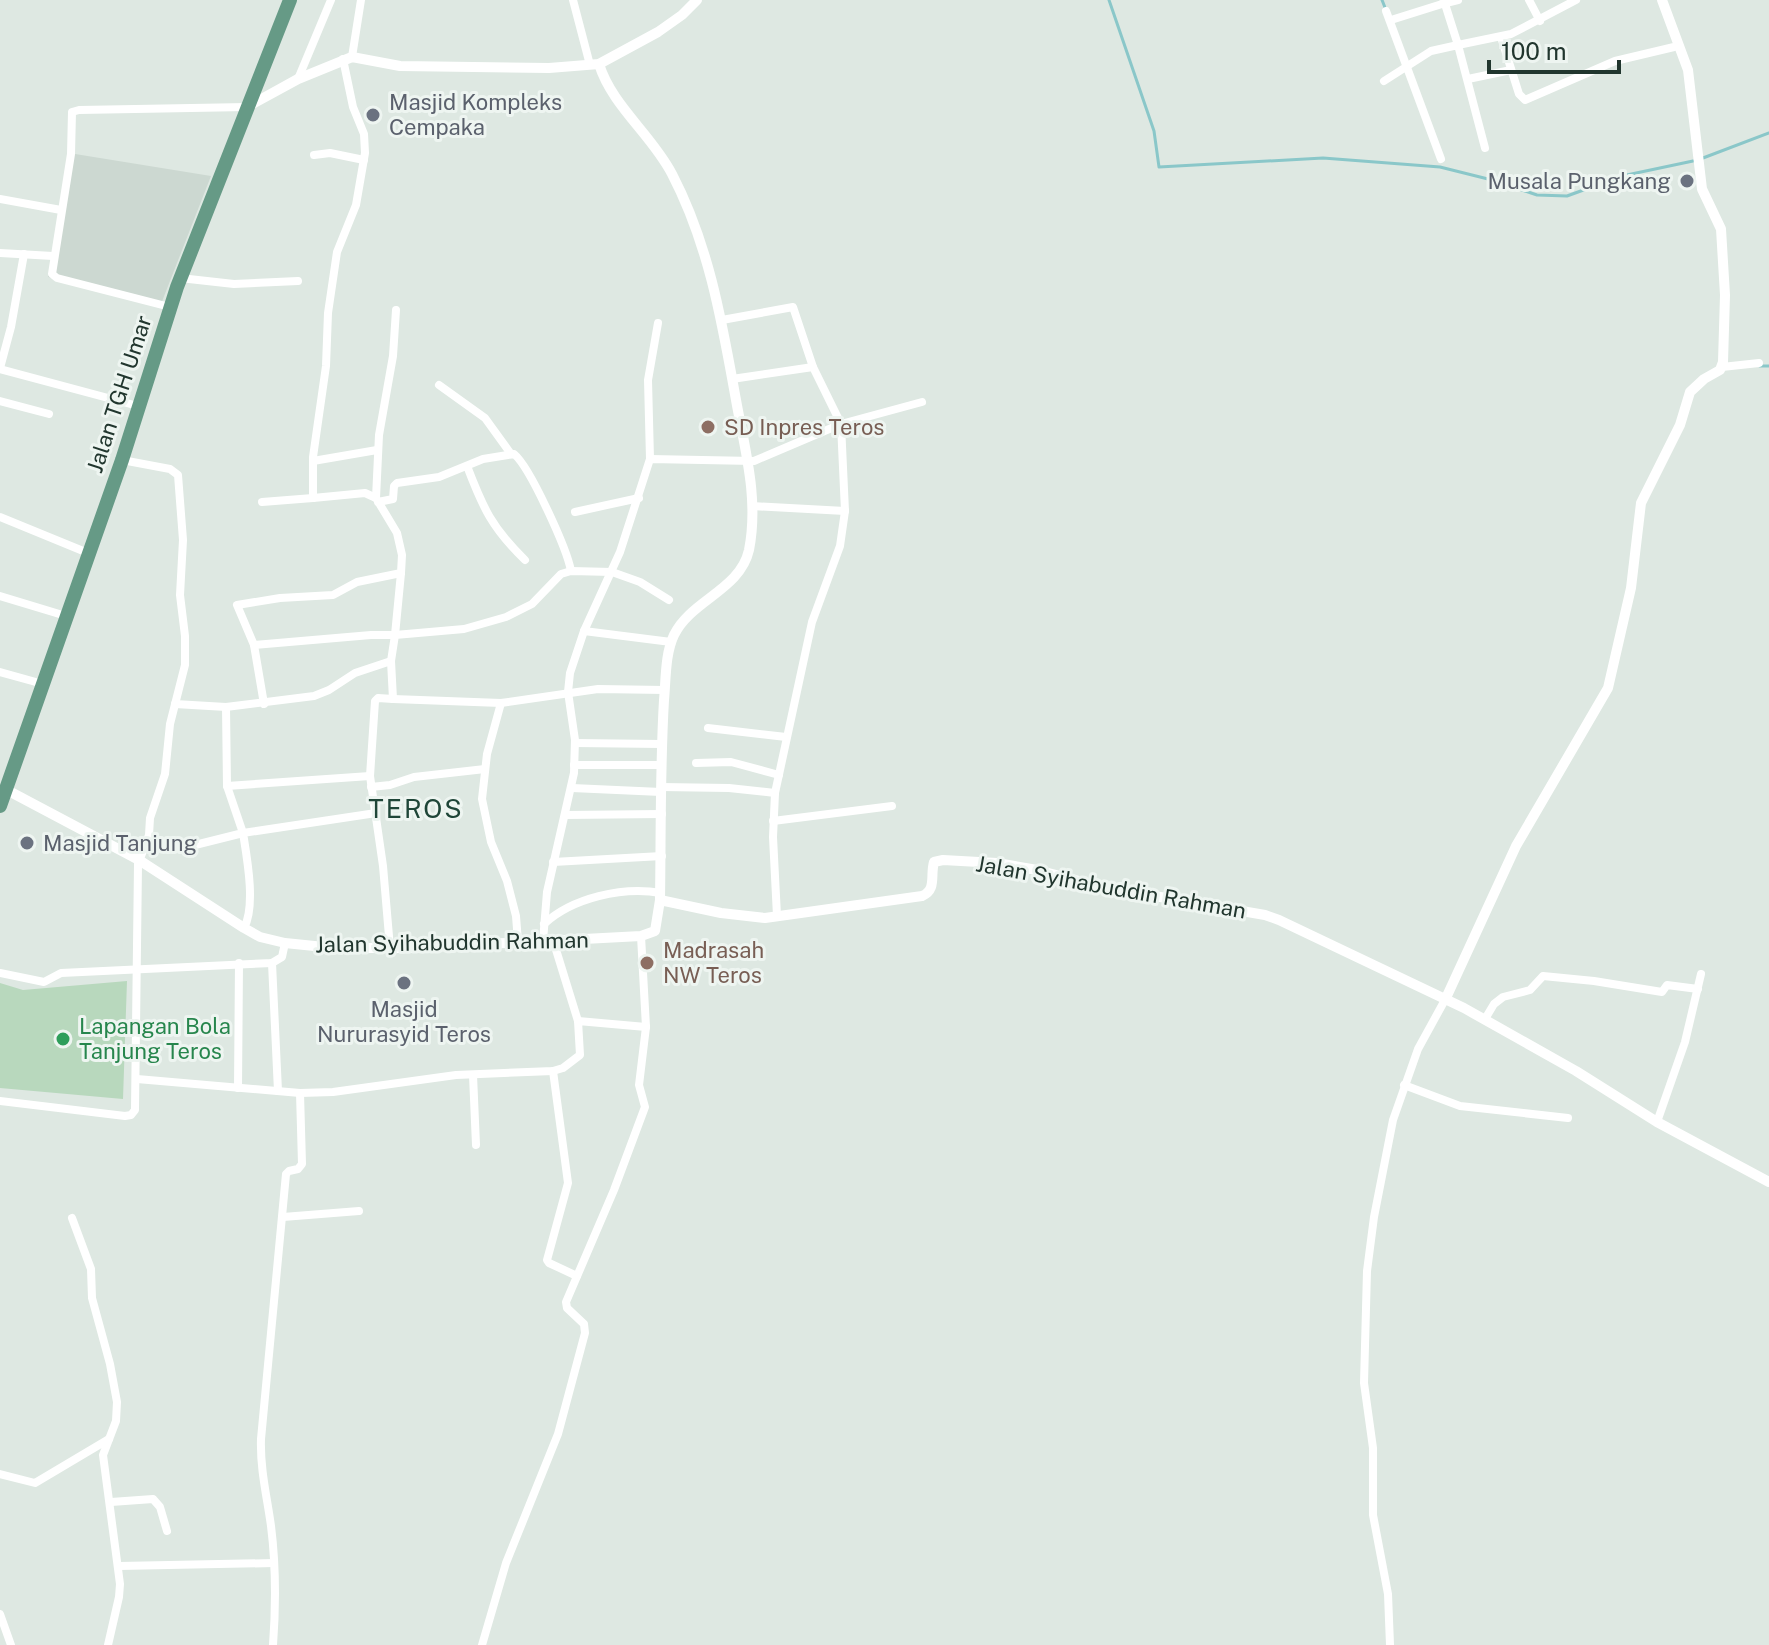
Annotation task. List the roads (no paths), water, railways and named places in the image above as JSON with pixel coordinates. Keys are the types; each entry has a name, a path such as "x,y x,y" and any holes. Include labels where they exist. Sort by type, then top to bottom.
{"main road":[{"name":"Jalan TGH Umar","path":"0,806 122,460 180,278 290,0"}],"street":[{"path":"298,79 331,0"},
{"path":"313,498 313,461 337,252 356,205 364,160 365,140 353,107 347,58 361,0"},
{"path":"482,1645 506,1563 558,1434 585,1333 581,1319 566,1306 645,1107 639,1085 646,1027 641,936 655,931 660,896 661,765 671,642 681,623 721,590 744,563 749,549 752,506 749,462 722,320 700,242 679,188 655,145 594,64 573,0"},
{"path":"170,307 57,278 51,271 71,154 73,111 247,107 298,79 347,58 400,66 549,68 594,64 658,32 697,0"},
{"path":"1441,159 1403,67 1389,16 1458,0"},
{"path":"1529,0 1540,21"},
{"path":"1384,81 1434,50 1501,37 1540,21 1576,0"},
{"path":"1662,0 1688,70 1702,189 1721,229 1725,295 1722,367"},
{"path":"1442,3 1458,45 1485,148"},
{"path":"1501,37 1521,97 1529,100 1615,61 1674,47"},
{"path":"1468,79 1511,70"},
{"path":"314,155 330,153 364,160"},
{"path":"0,199 61,210"},
{"path":"0,253 53,256"},
{"path":"24,254 0,369 138,406"},
{"path":"180,278 234,284 298,281"},
{"path":"722,320 793,307 813,367 841,424 845,511 840,546 812,622 775,793 773,821 777,916"},
{"path":"377,500 377,450 393,356 396,310"},
{"path":"137,1079 300,1093 344,1091 473,1075 553,1071 563,1068 580,1055 578,1021 544,924 553,862 572,788 575,743 568,692 575,654 612,572 650,459 648,380 658,323"},
{"path":"1390,1645 1388,1594 1373,1515 1373,1448 1364,1383 1365,1312 1374,1217 1386,1150 1404,1085 1418,1049 1446,998 1516,846 1608,688 1631,588 1641,503 1680,425 1690,392 1722,367 1759,363"},
{"path":"732,379 813,367"},
{"path":"439,385 485,418 511,454 521,460 563,541 571,571"},
{"path":"0,401 49,414"},
{"path":"650,459 749,462 841,424 922,402"},
{"path":"313,461 377,450"},
{"path":"377,500 393,499 397,483 439,477 483,459 511,454"},
{"path":"0,1101 128,1116 135,1110 139,860 166,767 186,654 180,595 183,540 179,479 170,469 122,460"},
{"path":"467,466 479,499 498,532 525,560"},
{"path":"262,502 365,493 377,500 397,533 402,555 391,661 393,699"},
{"path":"575,512 639,498"},
{"path":"752,506 845,511"},
{"path":"0,517 88,553"},
{"path":"254,645 464,629 506,617 532,604 561,574 571,571 612,572 640,582 669,600"},
{"path":"264,704 254,645 238,604 333,595 357,582 401,573"},
{"path":"0,596 66,616"},
{"path":"584,631 671,642"},
{"path":"175,704 226,707 314,696 355,673 391,661"},
{"path":"0,672 43,684"},
{"path":"390,948 387,896 370,776 375,701 378,698 501,703 598,689 665,690"},
{"path":"501,703 485,769 482,799 488,832 507,881 516,916 518,942"},
{"path":"226,707 227,786 243,833 249,883 248,919 244,928"},
{"path":"708,728 786,737"},
{"path":"575,743 662,744"},
{"path":"696,763 731,762 779,775"},
{"path":"574,765 661,765"},
{"path":"371,787 414,777 485,769"},
{"path":"227,786 370,776"},
{"path":"572,788 729,788 775,793"},
{"name":"Jalan Syihabuddin Rahman","path":"5,789 139,860 260,937 285,943 334,948 390,948 641,936"},
{"path":"773,821 892,806"},
{"path":"146,843 183,848 243,833 376,813"},
{"path":"565,815 662,814"},
{"path":"553,862 662,856"},
{"name":"Jalan Syihabuddin Rahman","path":"660,896 721,913 777,916 926,895 932,886 932,866 937,861 997,863 1102,887 1265,915 1446,998 1576,1071 1657,1122 1769,1182"},
{"path":"544,924 565,908 607,895 637,890 660,896"},
{"path":"0,973 44,982 61,973 272,963 282,957 285,943"},
{"path":"238,1088 239,963"},
{"path":"272,963 278,1091"},
{"path":"1657,1122 1685,1042 1701,974"},
{"path":"1485,1019 1494,1004 1503,997 1530,990 1543,976 1662,992 1667,985 1698,989"},
{"path":"578,1021 646,1027"},
{"path":"553,1071 568,1183 547,1260 577,1276"},
{"path":"473,1075 476,1145"},
{"path":"1404,1085 1460,1106 1568,1118"},
{"path":"273,1645 277,1602 261,1456 286,1174 302,1164 300,1093"},
{"path":"283,1217 359,1211"},
{"path":"72,1218 91,1269 92,1298 117,1402 116,1421 103,1455 119,1566 119,1597 108,1645"},
{"path":"0,1474 35,1483 109,1439"},
{"path":"111,1502 153,1499 160,1507 167,1531"},
{"path":"119,1566 274,1563"},
{"path":"0,1614 11,1645"}],"waterway":[{"path":"1109,0 1154,131 1159,167 1323,158 1440,167 1537,195 1567,196 1622,176 1693,161"},
{"path":"1382,0 1386,10"},
{"path":"1703,158 1769,133"},
{"path":"1760,366 1769,366"}],"place":[{"name":"Masjid Kompleks Cempaka","path":"373,115"},
{"name":"Musala Pungkang","path":"1687,181"},
{"name":"SD Inpres Teros","path":"708,427"},
{"name":"Masjid Tanjung","path":"27,843"},
{"name":"Madrasah NW Teros","path":"647,963"},
{"name":"Masjid Nururasyid Teros","path":"404,983"},
{"name":"Lapangan Bola Tanjung Teros","path":"63,1039"}],"district":[{"name":"TEROS","path":"416,808"}]}
